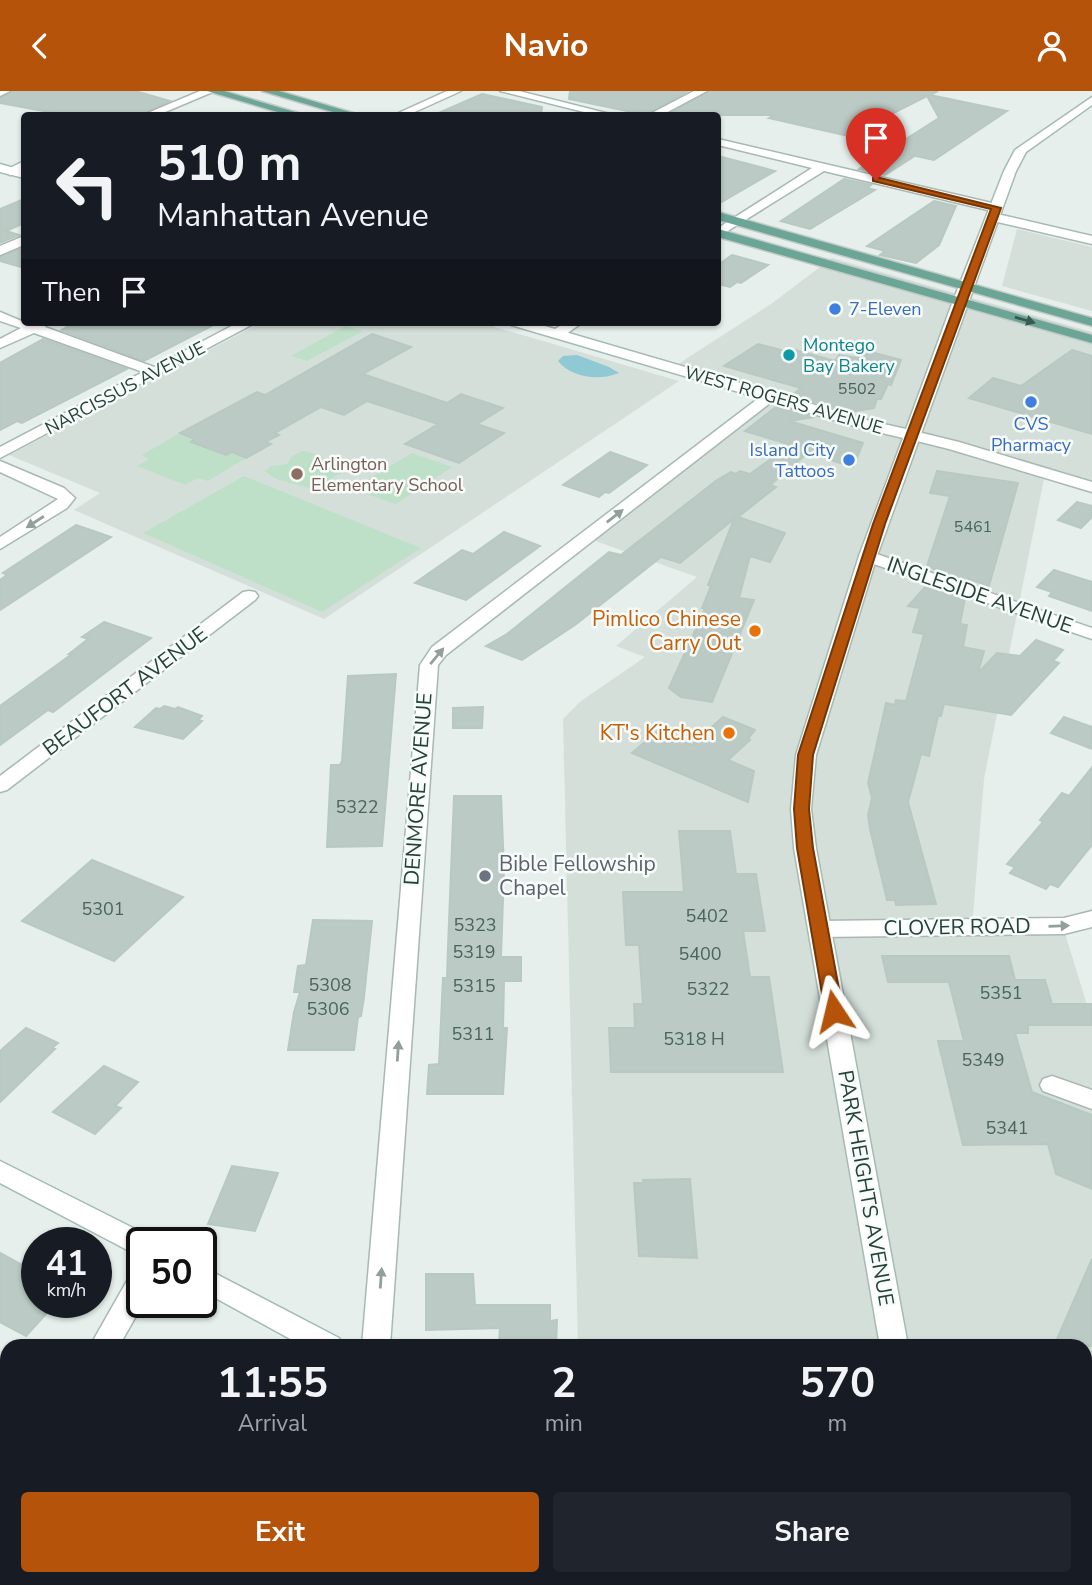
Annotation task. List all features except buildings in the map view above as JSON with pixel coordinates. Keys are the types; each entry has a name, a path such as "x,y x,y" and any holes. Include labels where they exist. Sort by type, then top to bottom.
{"main road":[{"path":"211,91 288,112"},
{"path":"267,91 343,112"},
{"path":"721,216 1092,322"},
{"path":"721,234 1092,339"},
{"path":"763,245 798,248 949,288 966,286"}],"street":[{"path":"157,112 211,91"},
{"path":"407,112 456,91"},
{"path":"505,91 595,112"},
{"path":"660,112 702,91"},
{"name":"PARK HEIGHTS AVENUE","path":"893,1339 805,848 801,809 806,755 868,557 960,301 1012,166 1021,150 1092,100"},
{"path":"721,143 994,212 1092,240"},
{"path":"3,169 21,166"},
{"path":"721,231 822,167"},
{"path":"3,169 21,174"},
{"path":"0,251 21,241"},
{"path":"0,316 21,321"},
{"path":"0,344 38,326"},
{"path":"42,326 155,372"},
{"name":"NARCISSUS AVENUE","path":"0,453 242,326"},
{"name":"WEST ROGERS AVENUE","path":"530,326 769,397 953,445 1092,487"},
{"path":"557,334 570,326"},
{"name":"DENMORE AVENUE","path":"377,1339 429,665 439,651 769,397"},
{"path":"0,466 58,491 67,498 61,505 0,544"},
{"name":"INGLESIDE AVENUE","path":"868,557 1092,634"},
{"name":"BEAUFORT AVENUE","path":"0,786 249,596"},
{"name":"CLOVER ROAD","path":"820,929 1064,926 1076,925 1092,918"},
{"path":"1052,1085 1092,1100"},
{"path":"0,1171 126,1237"},
{"path":"217,1286 316,1339"},
{"path":"108,1339 126,1308"}],"shaded area":[{"path":"1017,229 1092,247 1092,311 1002,286"},
{"path":"832,258 1092,332 1092,488 1045,474 984,779 972,928 1063,927 1092,1021 1092,1339 578,1339 563,719 581,701 645,657 616,646 697,577 584,537 767,397 672,368 771,304"},
{"name":"Arlington Elementary School","path":"254,326 492,326 679,381 324,619 74,510 100,493 9,455"}],"green space":[{"path":"345,326 363,331 307,361 291,356"},
{"path":"180,433 195,439 192,442 226,455 232,452 246,458 208,481 198,478 185,485 137,466 149,459 142,455"},
{"path":"302,451 337,464 346,469 345,472 335,476 324,486 309,488 276,479 265,471 271,466 288,464 291,457"},
{"path":"412,453 452,467 396,504 352,489"},
{"path":"244,476 421,548 322,612 143,533"}],"water":[{"path":"577,355 619,373 603,377 586,376 571,371 558,361 563,356"}],"place":[{"name":"7-Eleven","path":"835,309"},
{"name":"Montego Bay Bakery","path":"789,355"},
{"name":"CVS Pharmacy","path":"1031,402"},
{"name":"Island City Tattoos","path":"849,460"},
{"name":"Arlington Elementary School","path":"297,474"},
{"name":"Pimlico Chinese Carry Out","path":"755,631"},
{"name":"KT's Kitchen","path":"729,733"},
{"name":"Bible Fellowship Chapel","path":"485,876"}],"route":[{"path":"834,1011 805,848 801,809 806,755 906,446 996,208 876,180"}]}
